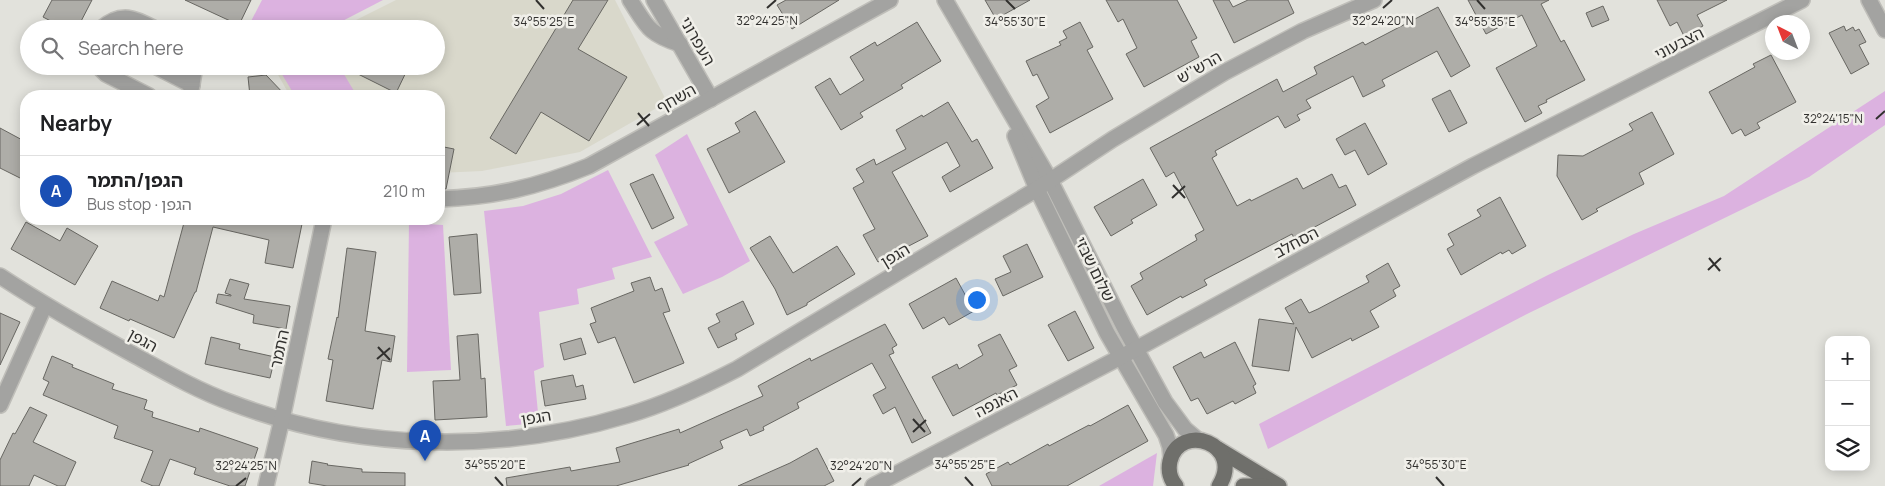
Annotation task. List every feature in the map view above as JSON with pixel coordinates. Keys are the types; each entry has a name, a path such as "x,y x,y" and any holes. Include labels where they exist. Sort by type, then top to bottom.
{"main road":[{"path":"1172,482 1169,466 1175,450 1182,444 1198,440 1207,441 1279,486"},
{"path":"1218,449 1226,469 1219,486"},
{"path":"1243,486 1264,486"}],"street":[{"path":"630,0 645,25 662,38 680,44"},
{"name":"העפרוני","path":"654,0 711,99"},
{"name":"השחף","path":"445,199 516,191 552,181 589,166 890,0"},
{"name":"שלום שבזי","path":"946,0 1050,180 1136,349 1176,418 1198,440"},
{"name":"הרש''ש","path":"1050,180 1113,139 1224,72 1303,31 1374,0"},
{"name":"הצבעוני","path":"1474,166 1802,0"},
{"path":"1869,0 1885,30"},
{"path":"114,20 129,18 139,20"},
{"path":"108,75 137,90"},
{"path":"168,75 191,90 193,75"},
{"name":"שלום שבזי","path":"997,90 1038,189 1090,300 1120,357 1166,435 1171,458"},
{"name":"הסחלב","path":"1136,349 1474,166"},
{"name":"הגפן","path":"0,276 45,305 114,345 197,388 238,406 282,419 338,432 419,442 461,442 539,436 628,415 693,391 737,369 1038,189 1050,180"},
{"name":"התמר","path":"266,486 323,225"},
{"path":"0,405 45,305"},
{"name":"האנפה","path":"873,486 1136,349"}],"shaded area":[{"path":"262,0 383,0 344,20 252,20"},
{"path":"396,0 615,0 667,102 580,152 482,171 445,173 445,90 287,90 278,75 445,75 445,20 356,20"},
{"path":"282,75 344,75 353,90 291,90"},
{"path":"1885,91 1885,125 1809,177 1529,313 1268,449 1259,424 1548,275 1634,234 1724,196"},
{"path":"687,134 750,261 722,277 683,294 654,242 688,225 655,155"},
{"path":"608,170 652,257 612,268 615,279 577,289 579,304 539,312 544,367 534,371 539,423 506,426 484,211 523,206 561,194"},
{"path":"409,225 443,225 451,370 407,372"},
{"path":"1157,453 1153,486 1099,486"}],"building":[{"path":"52,0 92,0 82,20 49,20 43,17"},
{"path":"185,0 251,0 241,20 228,20"},
{"path":"573,0 608,0 578,49 627,77 589,141 541,112 516,154 490,138"},
{"path":"786,0 839,0 792,29 777,5"},
{"path":"985,0 1030,0 996,19"},
{"path":"1106,0 1177,0 1197,38 1191,41 1199,57 1144,87 1126,54 1137,48 1123,19 1118,22"},
{"path":"1213,0 1229,0 1233,7 1248,0 1288,0 1294,13 1234,43"},
{"path":"1468,0 1549,0 1541,4 1561,42 1564,40 1585,80 1546,100 1547,102 1538,106 1542,113 1525,122 1496,68 1537,46 1522,15 1486,34"},
{"path":"1657,0 1727,0 1697,15 1703,26 1684,36 1677,22 1670,26"},
{"path":"1603,6 1609,20 1592,27 1586,13"},
{"path":"1438,7 1470,66 1451,77 1437,51 1382,80 1385,86 1363,97 1353,76 1306,100 1311,108 1297,115 1300,120 1285,128 1278,116 1215,151 1217,155 1212,158 1237,206 1297,178 1303,189 1332,174 1339,188 1346,185 1356,205 1294,238 1292,234 1204,280 1207,285 1182,298 1181,296 1147,315 1131,286 1143,279 1140,273 1197,240 1195,235 1204,230 1174,172 1166,177 1150,148 1277,79 1283,92 1317,74 1314,67 1363,42 1365,45"},
{"path":"917,22 941,61 901,85 903,88 860,113 863,117 841,130 815,87 830,78 840,95 864,80 850,57 875,42 877,46"},
{"path":"1080,22 1093,47 1087,50 1113,99 1050,133 1036,106 1049,98 1037,74 1033,76 1026,61 1061,45 1059,42 1067,38 1063,31"},
{"path":"1844,26 1846,31 1853,27 1855,31 1859,29 1866,42 1859,45 1869,64 1851,74 1829,33"},
{"path":"1765,58 1765,60 1774,60 1796,102 1757,123 1760,128 1745,136 1741,129 1732,134 1709,92 1755,67 1753,64"},
{"path":"266,75 280,90 249,90 248,77"},
{"path":"360,75 405,75 397,90 390,90"},
{"path":"1450,90 1467,123 1449,132 1432,99"},
{"path":"948,102 972,142 977,139 993,168 950,192 942,177 960,166 947,142 892,172 928,236 878,262 863,235 875,229 853,188 864,182 856,169 874,159 876,165 906,149 896,130"},
{"path":"755,111 785,162 729,193 707,149 740,132 735,123"},
{"path":"1652,112 1674,154 1639,173 1644,184 1596,209 1598,211 1582,220 1557,176 1558,155 1583,156 1633,130 1629,124"},
{"path":"1365,123 1387,164 1368,175 1355,150 1345,155 1336,139"},
{"path":"0,128 20,139 20,178 0,168"},
{"path":"445,147 454,149 445,189"},
{"path":"653,174 674,218 652,229 630,184"},
{"path":"1143,179 1157,205 1131,220 1133,223 1111,236 1094,207"},
{"path":"1500,197 1526,246 1512,254 1509,250 1502,254 1501,252 1461,275 1447,249 1454,245 1448,234 1481,216 1477,210"},
{"path":"24,225 31,225 60,241 67,228 98,246 75,285 11,249"},
{"path":"183,225 302,225 293,268 265,263 269,240 213,227 196,292 174,338 100,308 112,281 158,301 160,295 164,297"},
{"path":"477,234 481,293 454,295 449,237"},
{"path":"770,236 793,273 837,246 855,274 807,303 807,305 787,315 775,289 750,248"},
{"path":"1027,244 1043,277 1003,296 995,279 1011,272 1003,256"},
{"path":"347,248 376,252 365,331 395,336 391,362 382,360 373,409 326,401 333,360 328,359 338,318"},
{"path":"1388,263 1400,286 1393,290 1396,296 1370,311 1379,327 1352,341 1351,338 1312,358 1296,327 1289,371 1252,366 1259,319 1294,324 1285,308 1301,299 1309,313 1369,282 1366,276"},
{"path":"650,277 655,291 662,288 670,311 663,313 684,363 634,383 615,337 598,343 590,324 596,322 591,308 634,291 631,283"},
{"path":"956,278 974,311 949,325 944,317 923,329 909,304"},
{"path":"230,279 249,284 244,299 290,306 286,329 253,323 254,315 216,303 218,294 231,296 225,293"},
{"path":"743,301 754,324 735,334 737,339 718,348 708,328 720,322 716,314"},
{"path":"1075,311 1094,348 1068,361 1048,325"},
{"path":"0,313 20,322 0,365"},
{"path":"885,324 897,345 892,348 894,353 889,355 931,433 912,443 895,407 883,414 873,395 886,388 872,363 797,403 799,408 763,427 764,430 750,436 747,429 720,441 723,448 689,465 616,486 507,486 506,478 570,467 571,471 620,462 616,448 679,429 680,433 763,396 758,386 810,358 811,361"},
{"path":"478,334 481,379 485,378 487,417 435,420 433,381 460,380 457,336"},
{"path":"1000,334 1017,366 1009,370 1017,385 997,395 996,393 953,416 932,377 957,364 959,369 983,355 978,345"},
{"path":"211,337 240,344 239,349 275,357 270,378 205,364"},
{"path":"581,338 586,354 564,360 560,344"},
{"path":"1235,342 1256,384 1253,386 1256,393 1235,404 1233,401 1207,414 1198,398 1191,401 1173,367 1201,352 1204,358"},
{"path":"52,356 73,365 72,367 114,384 112,389 147,400 144,409 153,412 152,417 199,432 200,428 258,448 245,486 230,486 194,474 196,468 170,459 159,486 153,486 141,481 153,451 114,438 118,426 43,395 49,382 43,379"},
{"path":"573,375 576,387 583,385 586,399 545,406 541,381"},
{"path":"1128,405 1148,441 1067,486 992,486 986,474 1008,462 1010,465"},
{"path":"30,407 47,415 33,442 76,462 65,486 58,486 34,475 29,486 0,486 0,460 13,433 15,434"},
{"path":"817,448 834,481 824,486 738,486 790,463"},
{"path":"312,461 327,465 362,469 362,472 405,473 405,486 327,486 309,483"}],"place":[{"name":"הגפן/התמר","path":"425,461"}]}
